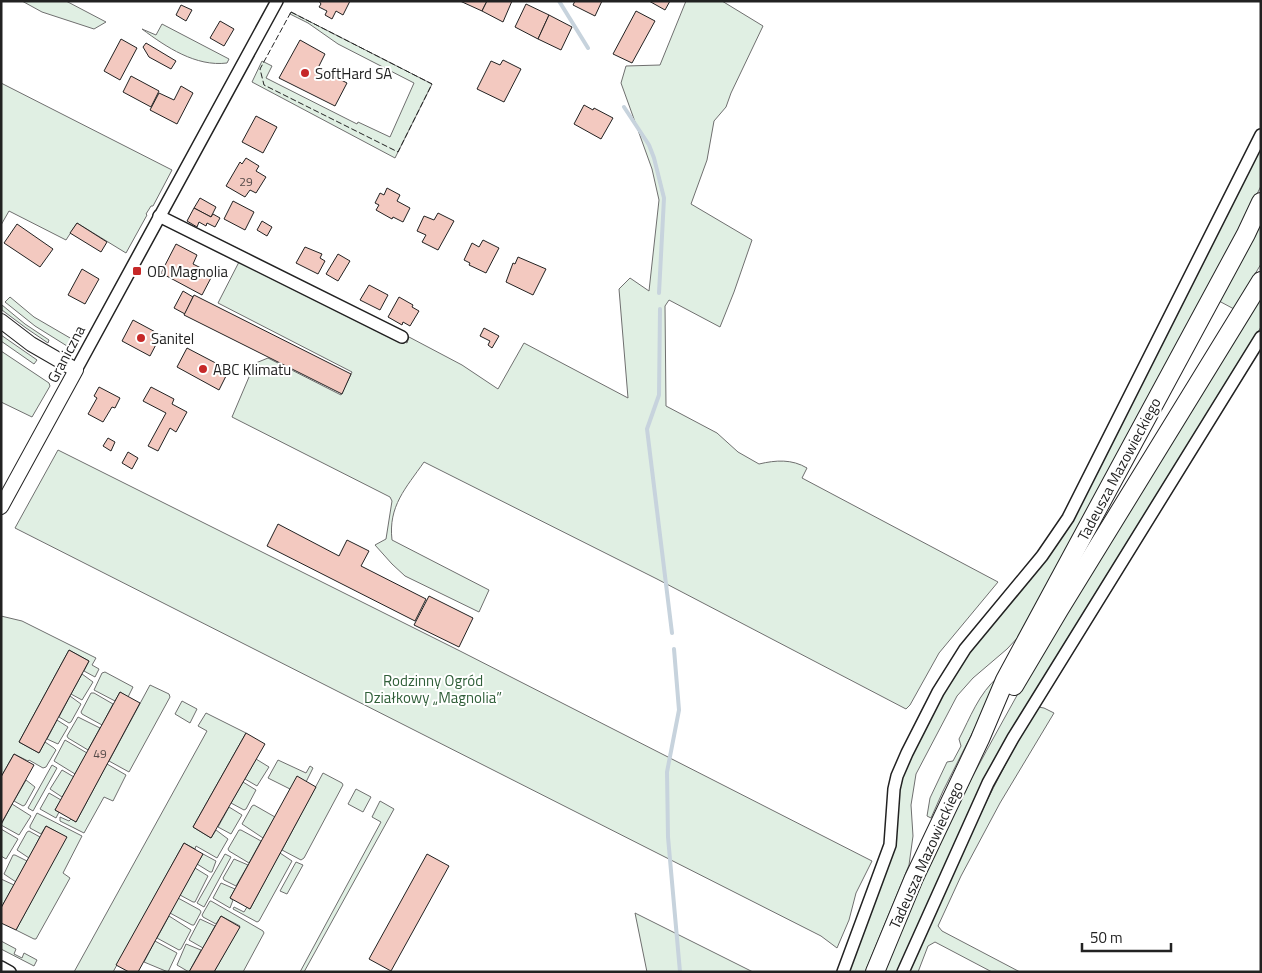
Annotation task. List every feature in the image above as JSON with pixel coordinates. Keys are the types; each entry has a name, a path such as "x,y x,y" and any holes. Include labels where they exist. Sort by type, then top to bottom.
{"main road":[{"name":"Tadeusza Mazowieckiego","path":"875,972 914,878 1014,664 1261,202"},
{"name":"Tadeusza Mazowieckiego","path":"980,739 1022,674 1059,610 1261,281"}],"street":[{"name":"Graniczna","path":"1,507 277,1"},
{"path":"843,972 890,845 894,789 897,776 907,753 938,692 965,649 1042,556 1068,518 1261,135"},
{"path":"159,216 402,337"},
{"path":"1,321 31,344 76,370"},
{"path":"903,972 988,782 1013,738 1261,337"},
{"path":"1,967 10,972"}],"green space":[{"path":"22,1 66,1 106,22 94,29 42,12"},
{"path":"686,1 722,1 763,26 726,107 714,121 707,160 691,204 752,240 720,327 669,300 665,306 666,406 717,433 738,452 759,464 784,461 796,463 807,468 802,478 998,582 939,653 906,709 657,579 424,462 405,489 396,507 391,528 392,540 489,590 479,612 405,576 375,545 386,539 392,501 390,497 232,417 249,377 251,365 268,358 341,395 352,372 218,303 240,260 407,343 409,337 462,365 498,389 524,343 628,398 619,289 630,278 649,291 659,200 652,169 621,83 626,66 660,65"},
{"path":"291,12 432,84 395,158 252,82 262,61 272,66 266,78 357,124 358,122 390,137 414,83 338,44 308,23 290,14"},
{"path":"162,24 229,59 227,63 204,62 193,59 171,49 142,29 156,35"},
{"path":"1,83 172,170 126,253 77,223 66,240 9,211 1,225"},
{"path":"1261,144 1261,186 1235,238 1022,633 1007,649 973,678 957,696 916,774 911,805 913,836 909,865 865,972 849,972 897,799 902,773 941,696 968,654 1048,555"},
{"path":"1261,221 1261,264 1234,309 1219,301"},
{"path":"1261,295 1261,327 1013,729 960,831 897,972 884,972 945,831 970,780 1020,690"},
{"path":"10,297 34,317 77,342 67,346 35,326 5,302"},
{"path":"2,305 25,324 49,340 48,343 2,310"},
{"path":"1,335 37,360 34,364 1,341"},
{"path":"1,351 49,383 50,386 32,417 1,402"},
{"name":"Rodzinny Ogród Działkowy „Magnolia”","path":"58,450 460,651 872,861 856,893 849,920 837,948 821,936 15,528"},
{"path":"1,616 22,621 96,658 92,665 99,669 95,677 84,671 89,661 69,650 19,742 39,753 45,742 56,750 46,767 43,768 14,754 1,777"},
{"path":"105,672 133,687 128,697 120,692 115,701 94,690 102,673"},
{"path":"82,674 93,682 82,700 71,694"},
{"path":"998,677 1000,678 931,818 927,816 930,798 947,762 953,761 961,746 959,739 976,706 985,690"},
{"path":"150,685 169,694 170,697 129,772 109,761"},
{"path":"91,693 113,704 102,725 81,712"},
{"path":"70,696 81,704 69,723 59,717"},
{"path":"182,701 197,709 190,723 175,714"},
{"path":"1038,707 1054,713 1000,803 961,876 938,926 942,931 1020,972 992,972 935,942 928,946 918,972 909,972 985,804"},
{"path":"206,713 246,733 193,827 211,838 216,830 228,839 217,858 196,846 195,849 184,843 113,972 74,972 207,731 198,726"},
{"path":"78,717 100,728 88,750 67,736"},
{"path":"57,720 68,727 58,744 47,739"},
{"path":"65,740 87,753 75,774 54,761"},
{"path":"256,759 269,767 257,786 245,779"},
{"path":"278,760 306,773 310,766 313,768 306,782 290,789 268,778"},
{"path":"107,764 126,775 113,801 104,797 84,833 60,821 60,817 76,822"},
{"path":"52,765 57,768 33,811 28,808"},
{"path":"62,770 74,777 62,797 50,789"},
{"path":"323,773 343,785 304,858 301,860 282,850"},
{"path":"26,780 35,787 23,806 14,801"},
{"path":"243,782 256,790 244,810 231,803"},
{"path":"356,789 371,797 363,812 348,804"},
{"path":"49,793 61,800 55,810 59,812 56,818 40,809"},
{"path":"380,801 394,809 304,972 300,972 381,822 372,817"},
{"path":"12,804 31,816 19,835 1,825"},
{"path":"254,805 275,817 263,838 242,824"},
{"path":"229,807 242,815 231,834 218,827"},
{"path":"37,813 82,836 63,873 70,878 36,939 34,939 16,930 66,837 46,826 41,834 30,828"},
{"path":"1,829 18,839 6,859 1,856"},
{"path":"239,830 261,841 249,863 228,849"},
{"path":"29,831 40,837 29,858 17,850"},
{"path":"280,853 292,861 259,921 257,922 233,909 234,907 244,912 247,907 250,909"},
{"path":"203,854 216,861 212,872 197,864"},
{"path":"225,854 231,857 204,907 197,903"},
{"path":"13,855 27,861 16,882 4,874"},
{"path":"234,859 248,865 236,886 223,878"},
{"path":"296,862 303,865 287,894 280,891"},
{"path":"195,868 208,876 195,902 193,902 180,895"},
{"path":"1,879 14,885 2,906 1,905"},
{"path":"221,883 235,889 230,898 233,900 230,908 213,898"},
{"path":"178,898 200,910 201,912 194,925 170,913"},
{"path":"210,901 264,933 243,972 214,972 240,926 221,916 216,924 203,917 202,915"},
{"path":"635,913 753,972 647,972"},
{"path":"169,916 191,930 179,950 157,938"},
{"path":"200,919 215,926 203,948 189,940"},
{"path":"1,941 16,949 14,954 22,958 24,953 37,960 34,966 1,949"},
{"path":"155,941 177,953 168,972 144,962"},
{"path":"186,944 201,950 189,972 177,965"}],"building":[{"path":"319,1 350,1 343,15 336,11 332,19 325,15 327,11 319,7 321,4"},
{"path":"460,1 487,1 482,11"},
{"path":"487,1 512,1 503,22 482,11"},
{"path":"575,1 602,1 595,16 573,5"},
{"path":"649,1 670,1 665,10"},
{"path":"526,4 549,15 538,39 515,27"},
{"path":"181,5 192,10 186,21 176,15"},
{"path":"636,11 655,21 632,63 613,54"},
{"path":"549,15 572,27 561,50 538,39"},
{"path":"220,21 234,29 224,46 210,38"},
{"path":"121,39 137,48 120,80 104,71"},
{"name":"SoftHard SA","path":"300,40 325,54 318,68 347,83 335,106 279,78"},
{"path":"146,43 176,61 171,69 149,57 143,47"},
{"path":"503,60 521,69 504,102 477,89 491,61 500,65"},
{"path":"131,76 159,91 151,107 123,92"},
{"path":"181,86 193,93 177,124 150,110 159,93 174,100"},
{"path":"584,105 613,118 601,139 574,124"},
{"path":"256,116 277,127 263,153 242,142"},
{"path":"246,158 259,166 256,171 266,177 256,193 250,190 245,197 226,186 240,162 242,164"},
{"path":"387,188 400,195 397,201 410,208 403,222 393,217 392,219 376,210 379,205 375,203 380,193 384,195"},
{"path":"200,198 216,207 211,217 194,208"},
{"path":"233,201 254,212 245,230 224,219"},
{"path":"194,208 211,217 213,214 220,218 215,227 207,223 206,226 199,222 197,227 187,221"},
{"path":"438,213 454,221 438,250 422,242 426,235 417,231 424,216 434,220"},
{"path":"262,221 272,227 267,236 257,230"},
{"path":"77,223 107,242 101,252 70,233"},
{"path":"17,224 53,249 40,267 4,243"},
{"path":"483,240 499,248 486,273 469,265 470,263 464,260 472,243 479,247"},
{"path":"176,244 197,255 193,264 213,274 202,295 161,273"},
{"path":"305,247 322,254 320,258 325,261 318,274 296,263"},
{"path":"338,254 350,261 338,281 326,274"},
{"path":"518,257 546,269 533,295 506,282 513,263 515,264"},
{"path":"82,269 99,279 85,304 68,295"},
{"path":"369,285 388,295 380,310 360,300"},
{"path":"183,291 193,297 185,314 174,308"},
{"path":"194,295 351,374 342,394 184,315"},
{"path":"399,297 419,311 410,326 403,322 402,325 388,317"},
{"name":"Sanitel","path":"133,320 161,335 150,356 122,341"},
{"path":"484,328 499,336 492,348 488,345 490,341 480,336"},
{"name":"ABC Klimatu","path":"187,348 229,370 219,390 177,367"},
{"path":"99,387 120,398 115,408 112,407 103,422 88,414 97,398 94,396"},
{"path":"151,387 174,399 172,404 187,412 176,432 170,428 158,451 148,446 166,413 143,401"},
{"path":"108,438 115,442 111,451 103,446"},
{"path":"128,452 138,458 132,469 122,463"},
{"path":"278,524 339,556 347,540 369,551 361,566 426,599 415,621 267,546"},
{"path":"429,596 473,618 459,647 414,625"},
{"path":"69,650 89,661 39,753 19,742"},
{"path":"120,692 140,703 76,822 55,810"},
{"path":"246,733 265,744 211,838 193,827"},
{"path":"14,754 34,765 1,824 1,777"},
{"path":"297,776 316,787 250,909 230,898"},
{"path":"46,826 67,837 16,930 1,923 1,908"},
{"path":"184,843 203,854 138,972 129,972 116,965"},
{"path":"427,854 449,866 391,971 369,959"},
{"path":"221,916 240,927 214,972 189,972"}],"waterway":[{"path":"559,1 588,48"},
{"path":"624,107 649,145 664,198 659,293"},
{"path":"660,309 659,395 647,429 672,633"},
{"path":"674,649 679,710 667,772 668,837 680,972"}],"fence":[{"path":"291,12 432,84 398,152 264,85 260,69 291,12"}],"place":[{"name":"SoftHard SA","path":"305,73"},
{"name":"OD Magnolia","path":"137,271"},
{"name":"Sanitel","path":"141,338"},
{"name":"ABC Klimatu","path":"203,369"}]}
